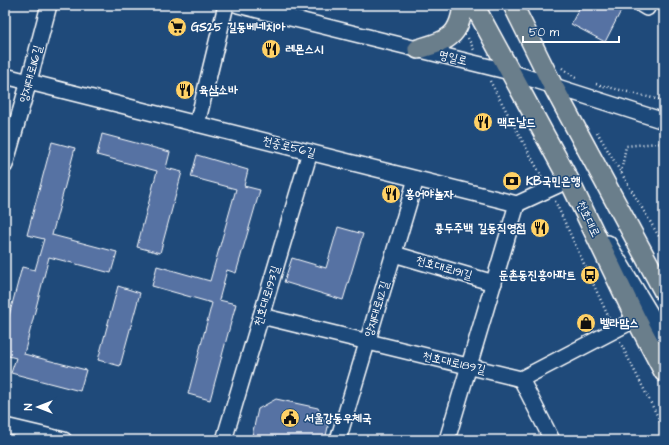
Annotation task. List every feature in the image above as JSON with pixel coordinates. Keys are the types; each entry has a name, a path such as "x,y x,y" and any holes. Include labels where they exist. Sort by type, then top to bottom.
{"main road":[{"name":"천호대로","path":"474,5 569,180 664,372"},
{"path":"513,5 553,86 664,292"},
{"path":"418,49 440,42 451,36 461,13"}],"street":[{"name":"양재대로116길","path":"5,165 49,5"},
{"path":"197,124 226,5"},
{"name":"명일로","path":"238,5 510,72 553,86 576,86 664,121"},
{"name":"천중로56길","path":"5,76 517,204"},
{"name":"천호대로193길","path":"224,440 310,152"},
{"name":"양재대로112길","path":"338,440 416,179"},
{"path":"447,440 517,204 569,180 664,336"},
{"name":"천호대로191길","path":"394,254 494,282"},
{"name":"천호대로189길","path":"261,316 521,379"},
{"path":"552,440 521,379 636,318"},
{"path":"5,426 24,435 64,440"}],"path":[{"path":"461,13 481,65 549,189 590,275 614,330 664,430"},
{"path":"576,86 562,68 576,86"},
{"path":"592,83 664,100"},
{"path":"593,126 664,245"},
{"path":"621,173 626,146 657,143 664,144"}],"shaded area":[{"path":"5,85 13,87 5,114"}],"building":[{"path":"581,5 624,5 605,42 571,24"},
{"path":"102,134 170,152 166,168 182,172 160,253 137,247 157,171 97,155"},
{"path":"52,142 75,148 52,235 117,252 111,273 49,257 24,354 86,370 80,391 11,373 16,358 5,355 5,331 22,267 35,270 44,239 27,235"},
{"path":"197,155 248,170 244,186 260,190 236,273 227,270 219,300 236,304 210,400 188,394 212,303 152,286 157,266 210,281 236,189 191,177"},
{"path":"338,227 363,234 343,300 284,282 292,258 326,268"},
{"path":"118,286 140,293 120,366 98,360"},
{"name":"서울강동우체국","path":"276,399 318,408 328,427 325,440 251,440 258,409"}],"place":[{"name":"GS25 길동베네치아","path":"177,27"},
{"name":"레몬스시","path":"271,49"},
{"name":"육삼소바","path":"185,90"},
{"name":"맥도날드","path":"483,122"},
{"name":"KB국민은행","path":"512,181"},
{"name":"홍어야놀자","path":"391,194"},
{"name":"콩두주백 길동직영점","path":"540,228"},
{"name":"둔촌동진흥아파트","path":"590,275"},
{"name":"벨라맘스","path":"586,323"},
{"name":"서울강동우체국","path":"290,418"}]}
